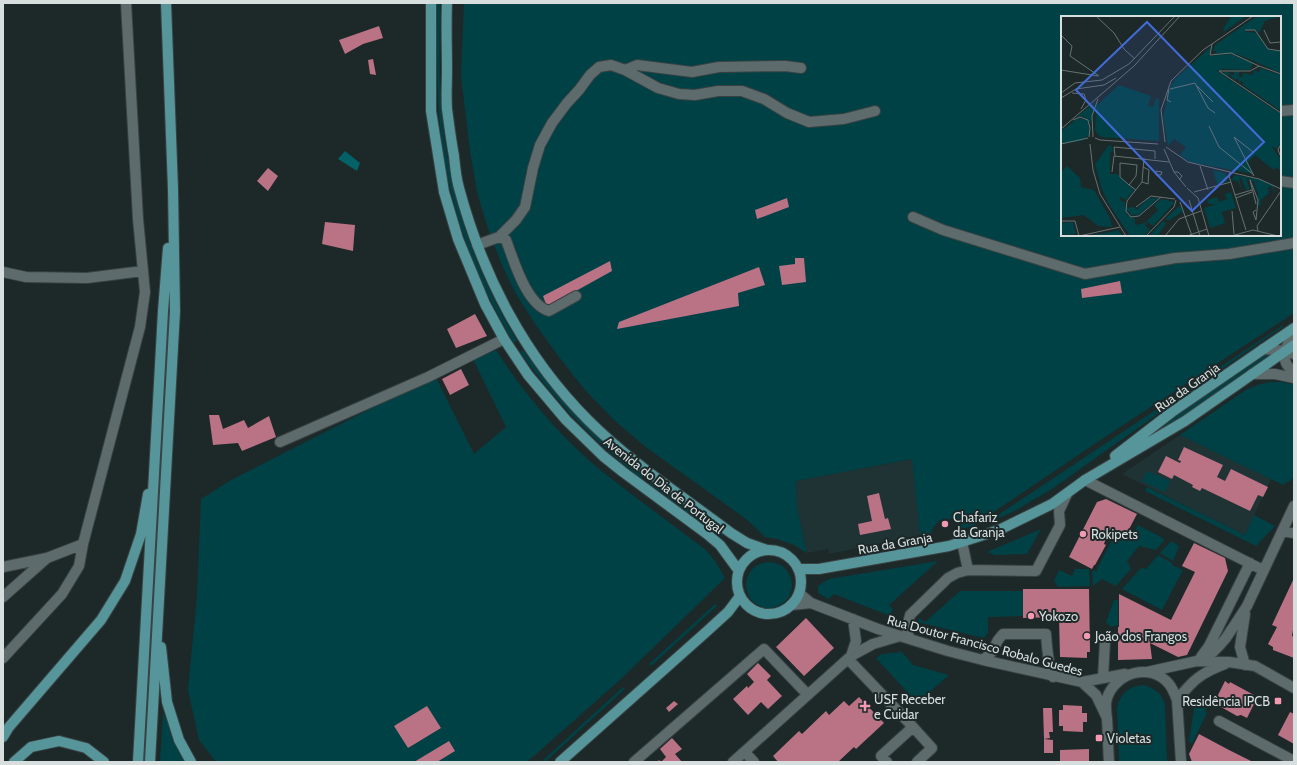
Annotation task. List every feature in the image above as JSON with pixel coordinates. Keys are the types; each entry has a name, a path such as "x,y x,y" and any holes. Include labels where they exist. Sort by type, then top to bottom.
{"main road":[{"path":"150,762 174,311 173,188 166,3"},
{"name":"Avenida do Dia de Portugal","path":"431,3 431,111 444,192 458,239 474,280 504,339 537,386 555,408 582,436 623,472 720,545 739,570"},
{"name":"Avenida do Dia de Portugal","path":"447,3 447,107 458,186 477,245 498,295 518,331 550,376 587,420 632,459 731,533 747,543 767,550"},
{"path":"138,762 163,311 173,188"},
{"name":"Rua da Granja","path":"1098,472 1172,412 1294,328"},
{"name":"Rua da Granja","path":"798,569 819,569 949,546 999,530 1052,504 1085,480 1185,421 1252,374 1290,352 1294,345"},
{"path":"3,737 9,727 101,620 125,582 141,534 157,438"},
{"path":"767,550 777,551 786,555 793,561 798,569 801,582 799,593 791,605 783,611 774,614 764,614 754,611 746,605 740,596 737,587 739,570 743,562 758,552 767,550"},
{"path":"801,582 819,569"},
{"path":"560,762 728,612 740,596"},
{"path":"728,612 746,605"},
{"path":"158,620 167,702 179,740 191,762"},
{"path":"14,762 31,747 59,741 86,748 104,762"}],"street":[{"path":"3,658 62,594 79,566 83,544 140,327 145,292 138,211 126,3"},
{"path":"477,245 499,237 516,220 525,207 533,168 540,145 552,123 567,103 590,75 599,67 611,65 625,70 658,88 679,94 742,91 764,99 787,113 809,122 844,119 874,111"},
{"path":"625,70 637,65 692,72 719,67 785,66 801,68"},
{"path":"1281,110 1294,110"},
{"path":"1281,181 1294,183"},
{"path":"913,218 943,230 1085,274 1175,258 1229,254 1294,243"},
{"path":"499,237 506,240 530,295 542,309 549,312 576,296"},
{"path":"3,272 26,277 87,278 143,271"},
{"path":"1294,335 1290,338 1290,352 1286,362 1294,373"},
{"path":"280,442 428,377 504,339"},
{"path":"1264,349 1290,352"},
{"path":"1252,374 1275,374 1294,378"},
{"path":"1085,480 1263,570"},
{"path":"733,762 850,658 873,644 904,637 910,615 948,578 957,573 968,570 1036,571 1060,525 1059,511 1067,494"},
{"path":"1197,662 1211,654 1219,646 1247,606 1294,506"},
{"path":"1282,531 1294,533"},
{"path":"962,542 968,570"},
{"path":"3,567 47,558 83,544"},
{"path":"3,597 47,558"},
{"path":"1197,662 1209,646 1250,563"},
{"name":"Rua Doutor Francisco Robalo Guedes","path":"799,593 811,603 904,637 983,660 1053,677 1082,682 1096,695 1107,718"},
{"path":"791,605 811,603"},
{"path":"1245,665 1240,647 1247,606"},
{"path":"850,658 856,641 853,619"},
{"path":"983,660 992,652 998,640 1004,634 1046,634 1047,650 1053,677"},
{"path":"1103,678 1105,641"},
{"path":"634,762 764,649 808,695"},
{"path":"850,658 932,748 917,762"},
{"path":"1082,682 1197,662 1228,662 1255,666 1294,688"},
{"path":"1177,700 1199,676 1228,662"},
{"path":"1145,672 1157,675 1163,679 1174,692 1177,700 1181,762"},
{"path":"1109,762 1106,709 1107,699 1114,684 1131,673"},
{"path":"1219,722 1294,761"},
{"path":"887,762 881,756 913,727"},
{"path":"745,752 754,762"}],"shaded area":[{"path":"437,3 440,3 442,118 448,162 454,189 469,241 490,291 517,341 514,343 487,293 476,268 457,215 450,188 439,117"},
{"path":"464,3 1294,3 1294,313 973,526 961,529 954,521 950,519 943,519 934,526 931,533 920,535 912,459 796,481 797,508 807,553 792,544 765,537 746,519 647,448 615,421 584,389 535,324 515,292 502,265 488,229 477,192 470,152 461,76"},
{"path":"345,151 360,163 357,171 338,159"},
{"path":"1283,325 1284,326 1177,400 1175,397"},
{"path":"496,350 532,400 573,446 604,473 706,550 715,561 725,578 620,680 527,762 216,762 199,740 188,690 197,596 201,499 231,480 435,376 474,454 506,427 473,359"},
{"path":"523,350 549,385 578,418 609,448 643,476 642,479 576,420 533,370 520,352"},
{"path":"1265,354 1274,354 1164,427 1163,425 1170,419"},
{"path":"1271,382 1283,382 1294,385 1294,478 1283,485 1180,435 1247,389"},
{"path":"1160,407 1162,411 1052,489 1013,512 986,523"},
{"path":"1180,435 1271,479 1245,535 1122,474"},
{"path":"913,459 920,535 829,554 828,549 807,553 797,508 796,481"},
{"path":"1147,471 1170,481 1165,492 1142,481"},
{"path":"652,481 723,534 720,537 650,484"},
{"path":"1147,487 1245,535 1254,515 1275,526 1256,546 1145,491"},
{"path":"1138,525 1163,538 1164,541 1156,550 1139,546 1127,561 1131,569 1116,586 1102,579 1093,586 1092,570 1096,571 1115,534 1125,539 1127,536 1131,538"},
{"path":"1041,529 1027,554 995,555 987,552"},
{"path":"1170,542 1173,542 1179,546 1173,561 1160,553"},
{"path":"1158,555 1172,563 1172,565 1183,570 1162,610 1122,589 1139,570 1142,568 1146,569"},
{"path":"938,561 889,605 893,609 890,616 834,594 829,599 818,593 818,586 829,579"},
{"path":"764,562 774,562 782,566 788,572 792,580 792,590 788,598 782,604 774,608 764,608 756,604 750,598 746,590 746,580 750,572 756,566"},
{"path":"1075,569 1089,569 1090,586 1058,587 1054,581 1059,570 1072,576"},
{"path":"960,591 1023,591 1023,616 988,617 988,633 984,638 917,622 919,618 925,622"},
{"path":"1114,600 1118,600 1118,625 1111,627 1106,622"},
{"path":"715,604 717,606 651,666 649,664"},
{"path":"902,652 913,665 949,675 917,703 876,658 882,654"},
{"path":"1143,685 1157,692 1162,697 1165,704 1167,762 1119,762 1118,703 1129,689"},
{"path":"623,687 625,689 545,762 541,762"},
{"path":"1195,702 1207,708 1205,711 1207,713 1192,744 1189,741"},
{"path":"163,713 191,762 160,762"}],"building":[{"path":"379,26 383,38 363,44 345,54 339,40"},
{"path":"373,59 376,75 370,74 368,60"},
{"path":"268,168 278,176 268,191 257,181"},
{"path":"787,198 789,207 757,219 755,210"},
{"path":"325,222 355,225 353,251 322,244"},
{"path":"795,258 804,258 806,282 782,285 779,266 795,264"},
{"path":"610,261 612,271 547,307 543,296"},
{"path":"759,267 765,285 738,293 739,306 617,329 619,322"},
{"path":"1120,281 1122,293 1082,298 1081,289"},
{"path":"475,314 487,336 456,348 447,329"},
{"path":"461,369 469,385 450,395 442,379"},
{"path":"209,415 219,415 223,429 244,420 248,428 269,416 276,437 242,451 238,443 213,445"},
{"path":"1184,447 1223,465 1217,477 1225,481 1231,469 1268,487 1263,497 1258,495 1250,511 1202,488 1200,491 1192,487 1193,485 1174,475 1172,479 1158,472 1166,456 1180,463 1181,461 1178,460"},
{"path":"879,493 885,519 888,518 891,529 860,535 858,524 872,521 867,496"},
{"path":"1106,499 1137,514 1126,535 1113,530 1108,539 1106,538 1104,544 1106,545 1092,569 1069,557 1097,502"},
{"path":"1194,543 1225,558 1228,571 1187,655 1178,657 1150,643 1152,659 1118,660 1119,594 1171,620 1195,572 1182,566"},
{"path":"1294,578 1294,624 1292,636 1294,637 1294,658 1273,650 1273,647 1268,644 1277,627 1272,625"},
{"path":"1023,589 1089,589 1090,652 1087,652 1087,658 1060,657 1059,617 1023,618"},
{"path":"806,618 834,648 804,676 776,647"},
{"path":"758,663 771,676 767,680 782,696 768,709 761,702 748,715 733,699 747,686 748,688 754,682 747,674"},
{"path":"1225,681 1229,684 1230,682 1257,698 1247,718 1241,715 1237,716 1221,707 1220,704 1215,701"},
{"path":"859,697 884,723 856,749 854,747 838,762 778,762 773,756 799,731 802,734 826,711 829,715 844,701 849,706"},
{"path":"674,701 678,704 669,712 666,708"},
{"path":"1063,705 1082,706 1082,713 1087,713 1087,722 1083,722 1083,732 1063,731 1063,726 1059,726 1059,710 1063,710"},
{"path":"427,706 441,728 408,748 394,726"},
{"path":"1043,708 1052,708 1053,732 1049,732 1050,738 1044,739"},
{"path":"1290,712 1294,714 1294,744 1278,735"},
{"path":"1199,734 1253,762 1192,762 1189,754"},
{"path":"672,738 682,749 675,754 682,762 661,762 666,757 660,749"},
{"path":"1044,739 1053,740 1053,753 1044,753"},
{"path":"449,741 455,751 437,762 414,762"},
{"path":"1089,749 1089,762 1060,762 1060,750"}],"place":[{"name":"Chafariz da Granja","path":"945,524"},
{"name":"Rokipets","path":"1083,534"},
{"name":"Yokozo","path":"1031,616"},
{"name":"João dos Frangos","path":"1087,636"},
{"name":"Residência IPCB","path":"1278,701"},
{"name":"USF Receber e Cuidar","path":"865,706"},
{"name":"Violetas","path":"1099,738"}]}
